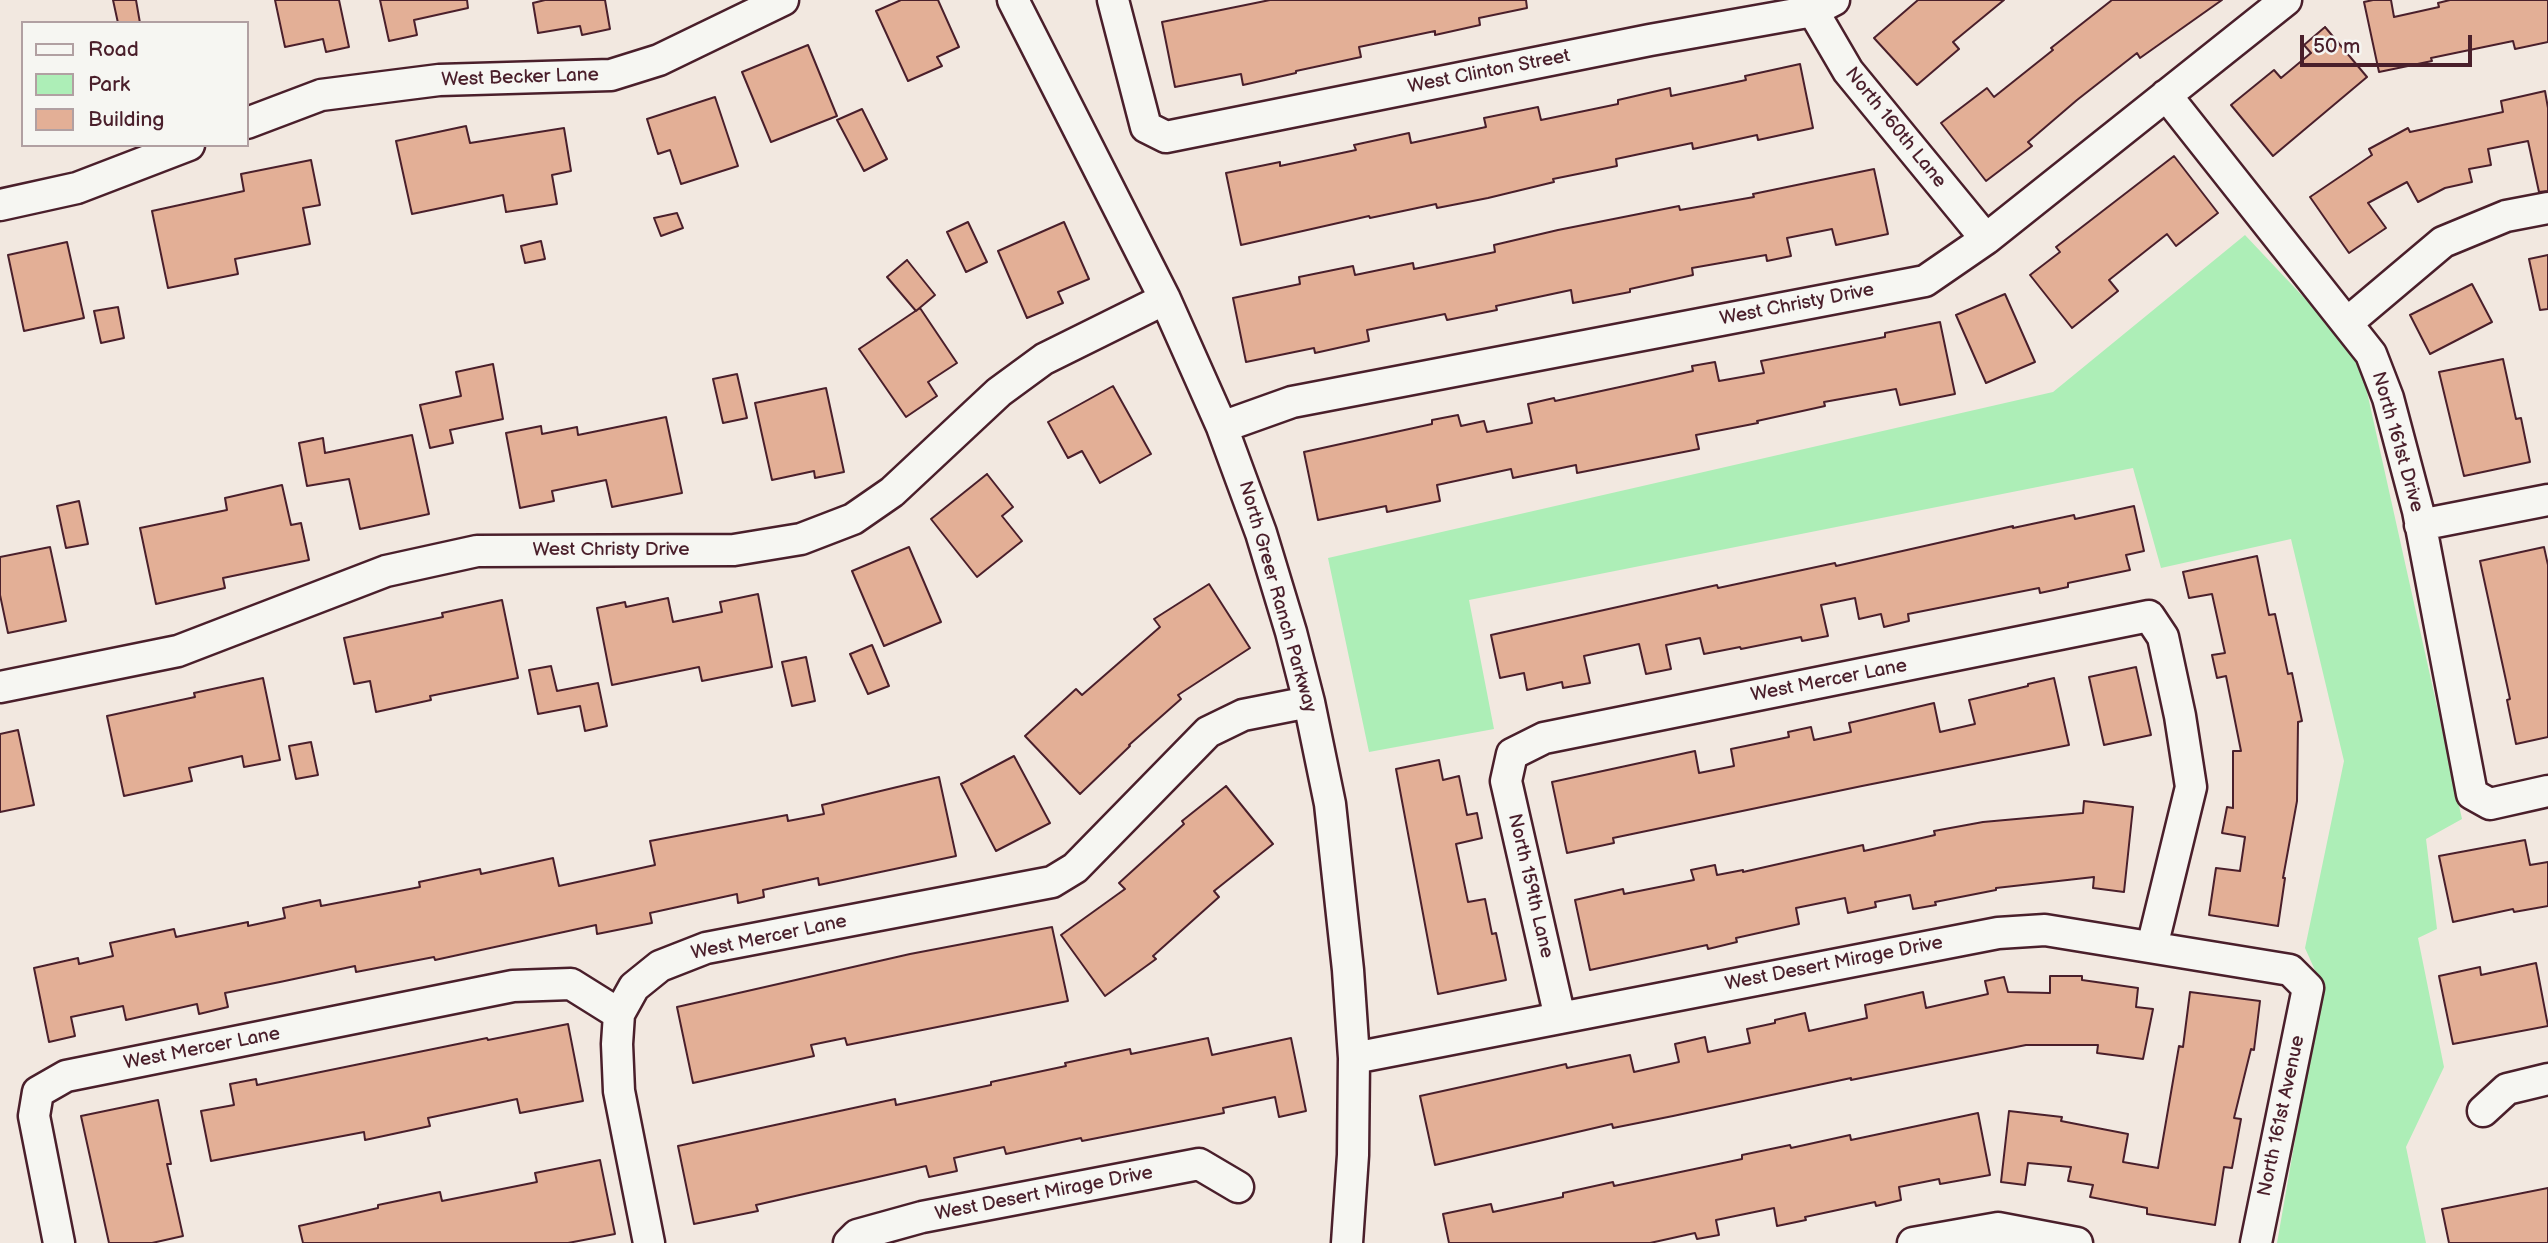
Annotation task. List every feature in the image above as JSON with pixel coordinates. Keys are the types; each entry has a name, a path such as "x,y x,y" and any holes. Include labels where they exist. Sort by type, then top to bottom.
{"street":[{"name":"West Becker Lane","path":"248,123 321,95 439,80 611,75 659,60 783,0"},
{"name":"North Greer Ranch Parkway","path":"1013,0 1165,299 1222,427 1261,533 1309,702 1330,804 1348,970 1354,1058 1353,1155 1347,1243"},
{"name":"West Clinton Street","path":"1114,0 1146,127 1166,137 1823,5"},
{"name":"West Christy Drive","path":"1222,427 1292,402 1926,281 1986,239 2286,0"},
{"name":"North 160th Lane","path":"1823,5 1848,71 1986,239"},
{"name":"North 161st Drive","path":"2166,95 2371,354 2388,398 2420,525 2472,794 2490,804 2548,791"},
{"path":"0,205 77,188 184,147"},
{"path":"2347,323 2443,242 2506,216 2548,208"},
{"name":"West Christy Drive","path":"0,687 178,651 386,571 477,551 734,550 801,539 853,519 892,492 999,392 1044,359 1165,299"},
{"path":"2420,525 2548,500"},
{"name":"West Mercer Lane","path":"1512,754 1544,738 2149,616 2163,637 2180,716 2190,787 2152,947"},
{"name":"West Mercer Lane","path":"59,1243 34,1116 38,1092 66,1076 513,986 571,984 619,1014 634,987 660,966 706,948 1052,882 1075,867 1208,732 1243,715 1309,702"},
{"name":"North 159th Lane","path":"1512,754 1506,781 1560,1017"},
{"name":"West Desert Mirage Drive","path":"1354,1058 1998,933 2045,930 2290,970 2308,988"},
{"name":"North 161st Avenue","path":"2256,1243 2308,988"},
{"path":"619,1014 619,1091 649,1243"},
{"path":"2483,1111 2507,1088 2548,1079"},
{"name":"West Desert Mirage Drive","path":"849,1243 857,1235 922,1217 1199,1164 1238,1187"},
{"path":"1913,1243 1998,1228 2077,1243"}],"green space":[{"path":"2245,235 2359,356 2462,819 2426,839 2437,929 2418,938 2444,1067 2406,1147 2426,1243 2277,1243 2322,986 2305,948 2344,761 2291,539 2161,568 2133,468 1469,600 1494,729 1369,752 1328,558 2053,392"}],"building":[{"path":"113,0 136,0 140,21 118,21"},
{"path":"275,0 339,0 349,47 326,52 323,39 285,47"},
{"path":"380,0 467,0 468,8 414,20 417,35 389,41"},
{"path":"545,0 605,0 610,29 582,35 580,26 538,33 533,3"},
{"path":"901,0 938,0 959,47 937,57 942,66 908,81 876,11"},
{"path":"1270,0 1526,0 1527,8 1479,18 1480,25 1435,35 1435,31 1359,47 1361,57 1243,85 1241,74 1175,87 1162,22"},
{"path":"1918,0 2004,0 1953,42 1959,49 1917,85 1874,38"},
{"path":"2112,0 2222,0 2140,58 2137,53 2028,142 2032,146 1986,181 1941,123 1987,88 1994,97"},
{"path":"2391,0 2394,17 2439,7 2438,3 2450,0 2548,0 2548,42 2515,49 2513,41 2379,72 2364,2"},
{"path":"2325,27 2367,77 2273,156 2231,105 2274,70 2281,78 2311,53 2304,45"},
{"path":"808,45 837,116 771,142 742,72"},
{"path":"1800,64 1813,128 1758,140 1757,135 1693,149 1692,143 1616,159 1617,166 1553,179 1554,182 1488,198 1437,208 1436,204 1370,218 1369,216 1241,245 1226,173 1280,162 1280,166 1356,150 1354,145 1409,133 1411,143 1486,127 1484,118 1538,107 1541,120 1618,104 1618,100 1670,88 1671,96 1746,80 1745,76"},
{"path":"2545,91 2548,108 2548,191 2539,192 2528,141 2488,149 2491,165 2469,169 2472,182 2445,188 2418,202 2407,182 2368,203 2386,228 2349,253 2310,197 2372,155 2369,149 2408,128 2410,132 2503,112 2501,101"},
{"path":"715,97 738,166 681,184 670,150 658,154 647,119"},
{"path":"862,109 887,159 864,171 837,120"},
{"path":"466,126 470,143 564,128 571,171 552,175 557,204 506,212 503,195 412,214 396,141"},
{"path":"2174,156 2218,213 2176,246 2167,234 2109,280 2118,291 2072,328 2030,275 2060,252 2056,247"},
{"path":"311,160 320,205 303,208 310,244 235,259 238,274 168,288 152,211 244,191 241,174"},
{"path":"1874,169 1888,234 1836,245 1832,229 1787,238 1791,256 1767,261 1766,255 1692,268 1693,275 1630,289 1630,292 1573,303 1571,290 1447,320 1445,314 1367,330 1369,341 1315,353 1314,348 1246,362 1233,298 1300,284 1299,277 1353,266 1355,275 1413,263 1414,269 1495,252 1494,245 1558,230 1679,206 1680,210 1754,197 1753,194"},
{"path":"677,213 683,228 661,236 654,218"},
{"path":"968,222 987,262 966,272 947,232"},
{"path":"1064,222 1089,279 1058,292 1063,303 1027,318 998,251"},
{"path":"541,241 545,259 525,263 521,246"},
{"path":"67,242 84,318 24,331 8,255"},
{"path":"2548,255 2548,309 2540,310 2529,259"},
{"path":"907,260 935,295 916,311 887,277"},
{"path":"2472,284 2492,322 2430,354 2410,315"},
{"path":"2005,294 2035,362 1986,383 1956,315"},
{"path":"118,307 124,338 101,343 94,311"},
{"path":"920,308 957,363 928,382 937,396 906,417 859,349"},
{"path":"1940,322 1955,394 1900,405 1896,389 1824,402 1825,406 1696,435 1699,449 1577,473 1576,465 1513,478 1511,469 1437,485 1440,501 1387,512 1386,506 1318,520 1304,452 1432,424 1432,420 1458,415 1461,426 1484,421 1487,432 1532,423 1528,404 1554,398 1555,401 1693,371 1692,366 1715,362 1719,381 1764,373 1761,361 1885,337 1885,333"},
{"path":"2503,359 2516,419 2521,418 2530,462 2464,476 2439,372"},
{"path":"493,364 503,419 450,430 453,443 430,448 420,405 461,396 456,372"},
{"path":"737,374 747,418 723,423 713,379"},
{"path":"1113,386 1151,454 1100,483 1082,451 1068,458 1048,422"},
{"path":"826,388 844,472 815,478 814,471 772,480 755,403"},
{"path":"666,417 682,493 612,507 606,480 552,491 554,501 520,508 506,433 541,426 542,434 577,427 578,435"},
{"path":"412,435 429,514 360,529 349,479 307,486 299,443 323,438 325,453"},
{"path":"987,474 1013,507 1002,516 1022,541 977,577 931,519"},
{"path":"282,485 291,525 301,523 309,560 223,578 225,588 156,604 140,528 227,510 225,498"},
{"path":"79,501 88,544 66,548 57,506"},
{"path":"2134,506 2144,551 2126,555 2130,570 2068,583 2068,587 2040,593 2039,588 1908,614 1909,621 1884,627 1881,614 1859,619 1855,598 1821,605 1828,636 1802,641 1801,637 1704,654 1700,638 1666,645 1671,669 1646,674 1639,644 1584,656 1590,683 1563,688 1562,682 1527,690 1524,673 1500,678 1491,635 1717,585 1718,588 1835,563 1836,566 2013,526 2074,515 2075,519"},
{"path":"50,547 66,621 8,633 0,595 0,557"},
{"path":"909,547 941,622 884,646 852,571"},
{"path":"2544,547 2548,565 2548,737 2516,744 2507,700 2510,699 2480,561"},
{"path":"2257,556 2269,615 2275,614 2302,721 2298,722 2297,801 2283,878 2278,926 2209,915 2216,868 2240,871 2245,837 2222,833 2227,807 2233,808 2233,751 2241,751 2226,676 2217,678 2212,655 2225,653 2212,594 2189,598 2183,572"},
{"path":"1209,584 1250,648 1178,695 1181,699 1129,745 1080,794 1025,736 1076,689 1082,695 1160,627 1154,619"},
{"path":"758,594 772,667 702,681 699,667 612,685 597,608 625,602 626,607 668,598 673,622 722,612 720,602"},
{"path":"502,600 518,678 430,696 431,700 376,712 370,681 354,684 344,638 443,617 442,613"},
{"path":"872,645 889,686 868,694 850,654"},
{"path":"806,657 815,701 792,706 782,662"},
{"path":"551,666 557,691 598,683 607,726 585,731 580,706 538,714 529,670"},
{"path":"2136,667 2151,735 2104,745 2089,677"},
{"path":"263,678 280,760 244,767 242,756 189,768 192,781 124,796 107,716 195,697 194,693"},
{"path":"2054,678 2069,745 1613,838 1614,843 1567,853 1552,782 1695,751 1699,773 1734,766 1731,749 1789,737 1788,732 1811,727 1814,740 1851,732 1849,723 1934,703 1940,732 1975,724 1969,700"},
{"path":"18,730 34,805 0,812 0,734"},
{"path":"311,742 318,775 296,779 289,746"},
{"path":"1014,756 1050,823 996,851 961,784"},
{"path":"1439,760 1443,780 1459,776 1467,815 1477,813 1482,838 1456,844 1468,902 1485,899 1492,934 1496,933 1506,980 1438,994 1396,769"},
{"path":"939,777 956,856 819,885 818,878 763,890 764,897 738,903 737,894 650,913 652,923 597,934 596,925 435,960 434,957 356,972 355,966 225,993 228,1007 199,1014 197,1004 126,1020 123,1006 71,1017 75,1036 49,1042 34,968 78,958 79,964 113,956 110,943 174,929 176,937 248,922 248,926 285,918 283,908 320,900 321,906 420,887 419,882 480,869 481,874 553,858 559,886 655,865 650,841 787,815 788,821 824,814 822,805"},
{"path":"1226,786 1273,844 1214,891 1219,897 1153,956 1156,959 1105,996 1061,935 1125,889 1119,883 1184,824 1182,821"},
{"path":"2084,801 2133,807 2124,892 2093,888 2094,877 1996,888 1913,909 1910,895 1875,902 1876,907 1848,913 1845,898 1796,908 1799,924 1736,938 1737,942 1708,949 1707,945 1590,970 1575,900 1623,889 1624,894 1694,880 1691,870 1715,865 1717,875 1743,872 1863,845 1864,851 1935,835 1934,831 1983,822 2083,813"},
{"path":"2525,840 2530,865 2548,862 2548,906 2514,912 2513,909 2453,922 2439,856"},
{"path":"1052,927 1068,1001 847,1045 845,1038 811,1045 814,1056 693,1083 677,1007 910,954"},
{"path":"2536,963 2548,1026 2453,1044 2439,976 2480,967 2481,975"},
{"path":"2050,976 2082,976 2082,980 2138,988 2136,1007 2153,1009 2143,1059 2097,1053 2098,1045 2026,1045 1851,1078 1613,1128 1612,1124 1435,1165 1420,1096 1566,1064 1567,1068 1630,1055 1634,1072 1679,1062 1675,1044 1705,1037 1708,1052 1750,1043 1747,1029 1805,1013 1809,1031 1867,1018 1865,1005 1923,992 1926,1008 1988,994 1985,981 2004,977 2008,992 2050,993"},
{"path":"2190,992 2260,1001 2254,1050 2251,1049 2234,1118 2241,1119 2232,1168 2224,1167 2215,1225 2147,1214 2147,1208 2090,1197 2093,1185 2068,1181 2071,1167 2028,1163 2025,1185 2001,1182 2009,1111 2062,1117 2061,1121 2128,1134 2123,1162 2158,1168 2179,1046 2183,1047"},
{"path":"568,1024 583,1101 520,1113 517,1099 428,1118 430,1126 365,1140 364,1132 211,1161 201,1111 234,1105 230,1084 256,1079 257,1085"},
{"path":"1208,1038 1212,1055 1291,1038 1306,1111 1279,1117 1275,1097 1223,1108 1224,1113 1082,1141 1081,1138 1006,1154 1004,1147 954,1158 957,1171 929,1177 926,1166 756,1205 758,1211 694,1224 678,1146 895,1099 896,1105 991,1085 991,1082 1130,1049 1131,1054"},
{"path":"158,1100 171,1164 167,1164 183,1236 152,1243 109,1243 81,1116"},
{"path":"1978,1113 1990,1175 1940,1184 1939,1179 1899,1187 1901,1200 1876,1206 1875,1202 1777,1226 1774,1208 1716,1220 1719,1235 1697,1239 1695,1233 1650,1243 1449,1243 1443,1214 1491,1204 1493,1212 1563,1197 1563,1193 1613,1182 1614,1186 1742,1159 1742,1155 1790,1145 1791,1148 1850,1135 1851,1140"},
{"path":"600,1160 615,1234 568,1243 303,1243 299,1226 440,1192 442,1201 537,1182 535,1173"},
{"path":"2548,1188 2548,1243 2449,1243 2442,1209"}]}
